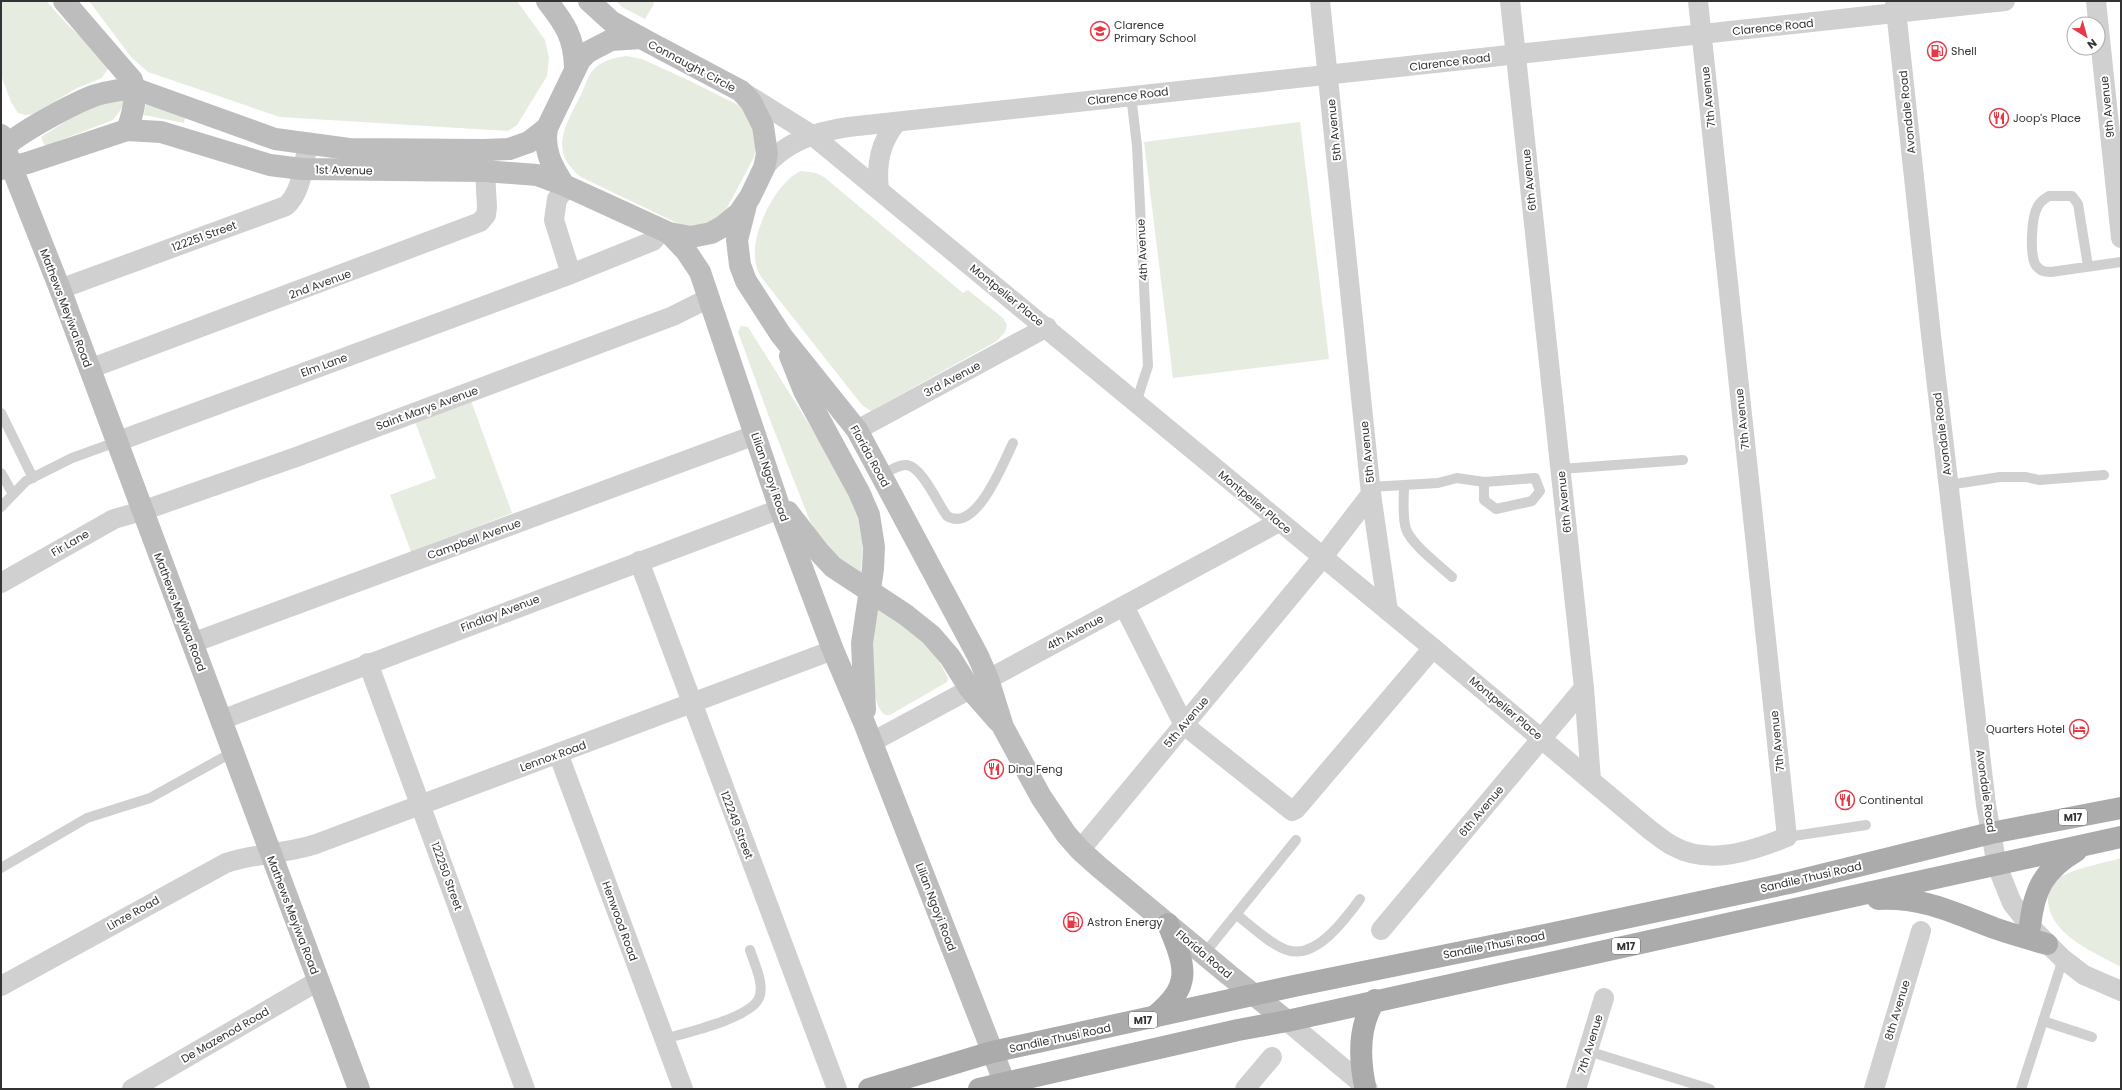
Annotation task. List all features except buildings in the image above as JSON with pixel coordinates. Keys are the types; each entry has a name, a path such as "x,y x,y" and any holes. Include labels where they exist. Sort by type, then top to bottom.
{"main road":[{"name":"Sandile Thusi Road","path":"870,1089 992,1052 1781,884 1991,833 2121,808"},
{"name":"M17","path":"979,1089 1005,1086 1238,1030 1287,1021 1375,1000 1825,901 1997,866 2121,837"},
{"path":"2030,926 2032,903 2039,886 2049,872 2064,858 2086,845"},
{"path":"1825,901 1898,898 1930,903 1994,928 2047,944"},
{"path":"1154,1017 1170,1004 1179,990 1183,978 1180,958 1168,924"},
{"path":"1367,1087 1360,1063 1360,1049 1366,1019 1375,1000"}],"street":[{"path":"64,1 126,71 136,89 132,117 127,130"},
{"path":"547,1 568,29 575,53 576,67"},
{"path":"589,1 612,22 641,38"},
{"name":"5th Avenue","path":"1080,850 1322,558 1370,491 1329,76 1320,1"},
{"name":"6th Avenue","path":"1381,930 1584,688 1510,1"},
{"name":"7th Avenue","path":"1698,1 1787,837"},
{"name":"Clarence Road","path":"764,168 772,158 788,147 812,135 848,127 896,123 1131,95 1329,76 1702,34 1896,7 2005,1"},
{"name":"9th Avenue","path":"2096,1 2121,238"},
{"name":"Avondale Road","path":"1896,7 1948,485 1986,805 1997,866 2006,891 2030,926 2047,944 2063,959 2084,975 2121,991"},
{"name":"Connaught Circle","path":"641,38 741,91 751,102 763,126 767,154 764,168 750,197 735,217 711,232 691,237 665,231 566,186 548,159 545,139 547,128 576,67 588,52 611,40 641,38"},
{"name":"1st Avenue","path":"4,154 41,124 95,96 116,90 136,89 276,139 308,145 484,161 537,175 566,186"},
{"name":"Montpelier Place","path":"741,91 812,135 1047,327 1136,403 1322,558 1433,648 1650,830 1673,846 1694,854 1716,856 1736,854 1762,847 1787,837"},
{"path":"879,190 878,160 888,133 896,123"},
{"name":"1st Avenue","path":"4,154 127,130 161,132 270,165 302,169 484,161 520,146 538,136 547,128"},
{"name":"122251 Street","path":"60,290 286,206 294,198 308,145"},
{"name":"Mathews Meyiwa Road","path":"4,154 60,290 359,1089"},
{"name":"2nd Avenue","path":"89,369 472,227 480,222 486,215 487,207 484,161"},
{"path":"566,186 558,199 554,220 571,274"},
{"name":"Florida Road","path":"750,197 743,213 737,240 740,265 746,281 781,335 857,430 881,475 979,684 1055,819 1080,850 1204,954 1367,1087"},
{"name":"Elm Lane","path":"116,442 571,274 653,241 665,231"},
{"name":"Lilian Ngoyi Road","path":"665,231 694,261 709,298 778,501 833,650 869,734 1005,1086"},
{"name":"Saint Marys Avenue","path":"142,511 298,456 673,316 709,298"},
{"name":"3rd Avenue","path":"857,430 1047,327"},
{"name":"Lilian Ngoyi Road","path":"781,335 804,391 859,492 869,515 874,547 873,569 862,643 869,734"},
{"name":"Campbell Avenue","path":"192,643 755,435"},
{"path":"1370,491 1388,611"},
{"name":"Florida Road","path":"778,501 833,567 906,615 931,636 950,657 979,684"},
{"name":"Findlay Avenue","path":"221,720 639,561 778,501"},
{"name":"Fir Lane","path":"1,583 114,519 142,511"},
{"name":"4th Avenue","path":"869,734 979,684 1279,522"},
{"name":"122249 Street","path":"639,561 837,1089"},
{"path":"1124,606 1184,725 1247,777 1290,810 1294,811 1433,648"},
{"name":"Lennox Road","path":"270,854 294,851 316,844 833,650"},
{"name":"122250 Street","path":"368,663 526,1089"},
{"path":"1584,688 1591,780"},
{"name":"Henwood Road","path":"558,753 683,1089"},
{"name":"Linze Road","path":"1,986 226,863 249,856 270,854"},
{"name":"8th Avenue","path":"1874,1089 1921,931"},
{"name":"De Mazenod Road","path":"132,1089 318,981"},
{"name":"7th Avenue","path":"1576,1089 1604,998"},
{"path":"1246,1089 1272,1057"}],"lane":[{"name":"4th Avenue","path":"1131,95 1137,146 1148,366 1136,403"},
{"path":"2088,266 2078,204 2072,196 2049,196 2037,208 2034,222 2032,252 2035,264 2044,272 2051,272 2121,262"},
{"path":"2,412 33,478"},
{"name":"Elm Lane","path":"1,507 22,484 72,458 116,442"},
{"path":"881,475 900,466 907,465 912,467 920,473 947,516 952,520 961,519 968,517 977,509 989,490 1012,443"},
{"path":"1561,469 1683,460"},
{"path":"1,473 14,494"},
{"path":"1948,485 2000,477 2026,477 2039,480 2104,475"},
{"path":"1370,491 1438,483 1457,478 1484,482 1535,478 1540,491 1532,501 1496,509 1484,500 1484,482"},
{"path":"1404,486 1404,519 1407,531 1417,544 1452,577"},
{"path":"1,868 87,818 150,798 197,770 233,752"},
{"path":"1787,837 1866,825"},
{"path":"1204,954 1296,840"},
{"path":"1237,915 1277,945 1287,950 1299,952 1310,949 1340,926 1360,899"},
{"path":"664,1039 728,1019 752,1006 759,998 761,989 750,950"},
{"path":"2021,1089 2063,959"},
{"path":"2043,1020 2092,1037"},
{"path":"1588,1051 1710,1089"}],"shaded area":[{"path":"1,1 46,1 70,27 110,65 102,78 77,88 34,114 25,115 18,113 11,102 1,75"},
{"path":"89,1 517,1 545,40 549,58 547,76 517,125 508,131 280,117 148,72 131,57"},
{"path":"616,1 653,1 654,4 645,19 622,7"},
{"path":"626,56 642,59 690,81 740,106 749,116 757,144 754,157 727,208 718,217 709,222 694,226 681,225 581,177 571,167 565,158 562,148 565,128 590,74 595,68 606,61"},
{"path":"126,98 122,108 113,120 45,146 41,137 84,110 99,103"},
{"path":"146,101 185,116 184,123 144,115"},
{"path":"1300,122 1329,359 1173,378 1144,142"},
{"path":"801,171 816,173 824,177 963,293 968,290 1003,318 1007,325 1005,332 997,341 871,411 862,405 761,277 756,265 755,246 762,221 768,208 783,185 792,176"},
{"path":"741,326 748,327 832,461 854,502 863,535 861,573 840,560 820,538 810,521 772,425 738,332"},
{"path":"470,398 512,513 411,552 390,495 436,478 414,419"},
{"path":"876,607 901,620 935,654 948,678 947,682 890,715 885,715 879,706 873,680 872,664"},
{"path":"2121,858 2121,967 2086,948 2064,931 2055,921 2050,910 2048,897 2049,890 2052,885 2062,876 2083,868"}],"place":[{"name":"Clarence Primary School","path":"1100,31"},
{"name":"Shell","path":"1937,51"},
{"name":"Joop's Place","path":"1999,118"},
{"name":"Quarters Hotel","path":"2079,729"},
{"name":"Ding Feng","path":"994,769"},
{"name":"Continental","path":"1845,800"},
{"name":"Astron Energy","path":"1073,922"}]}
